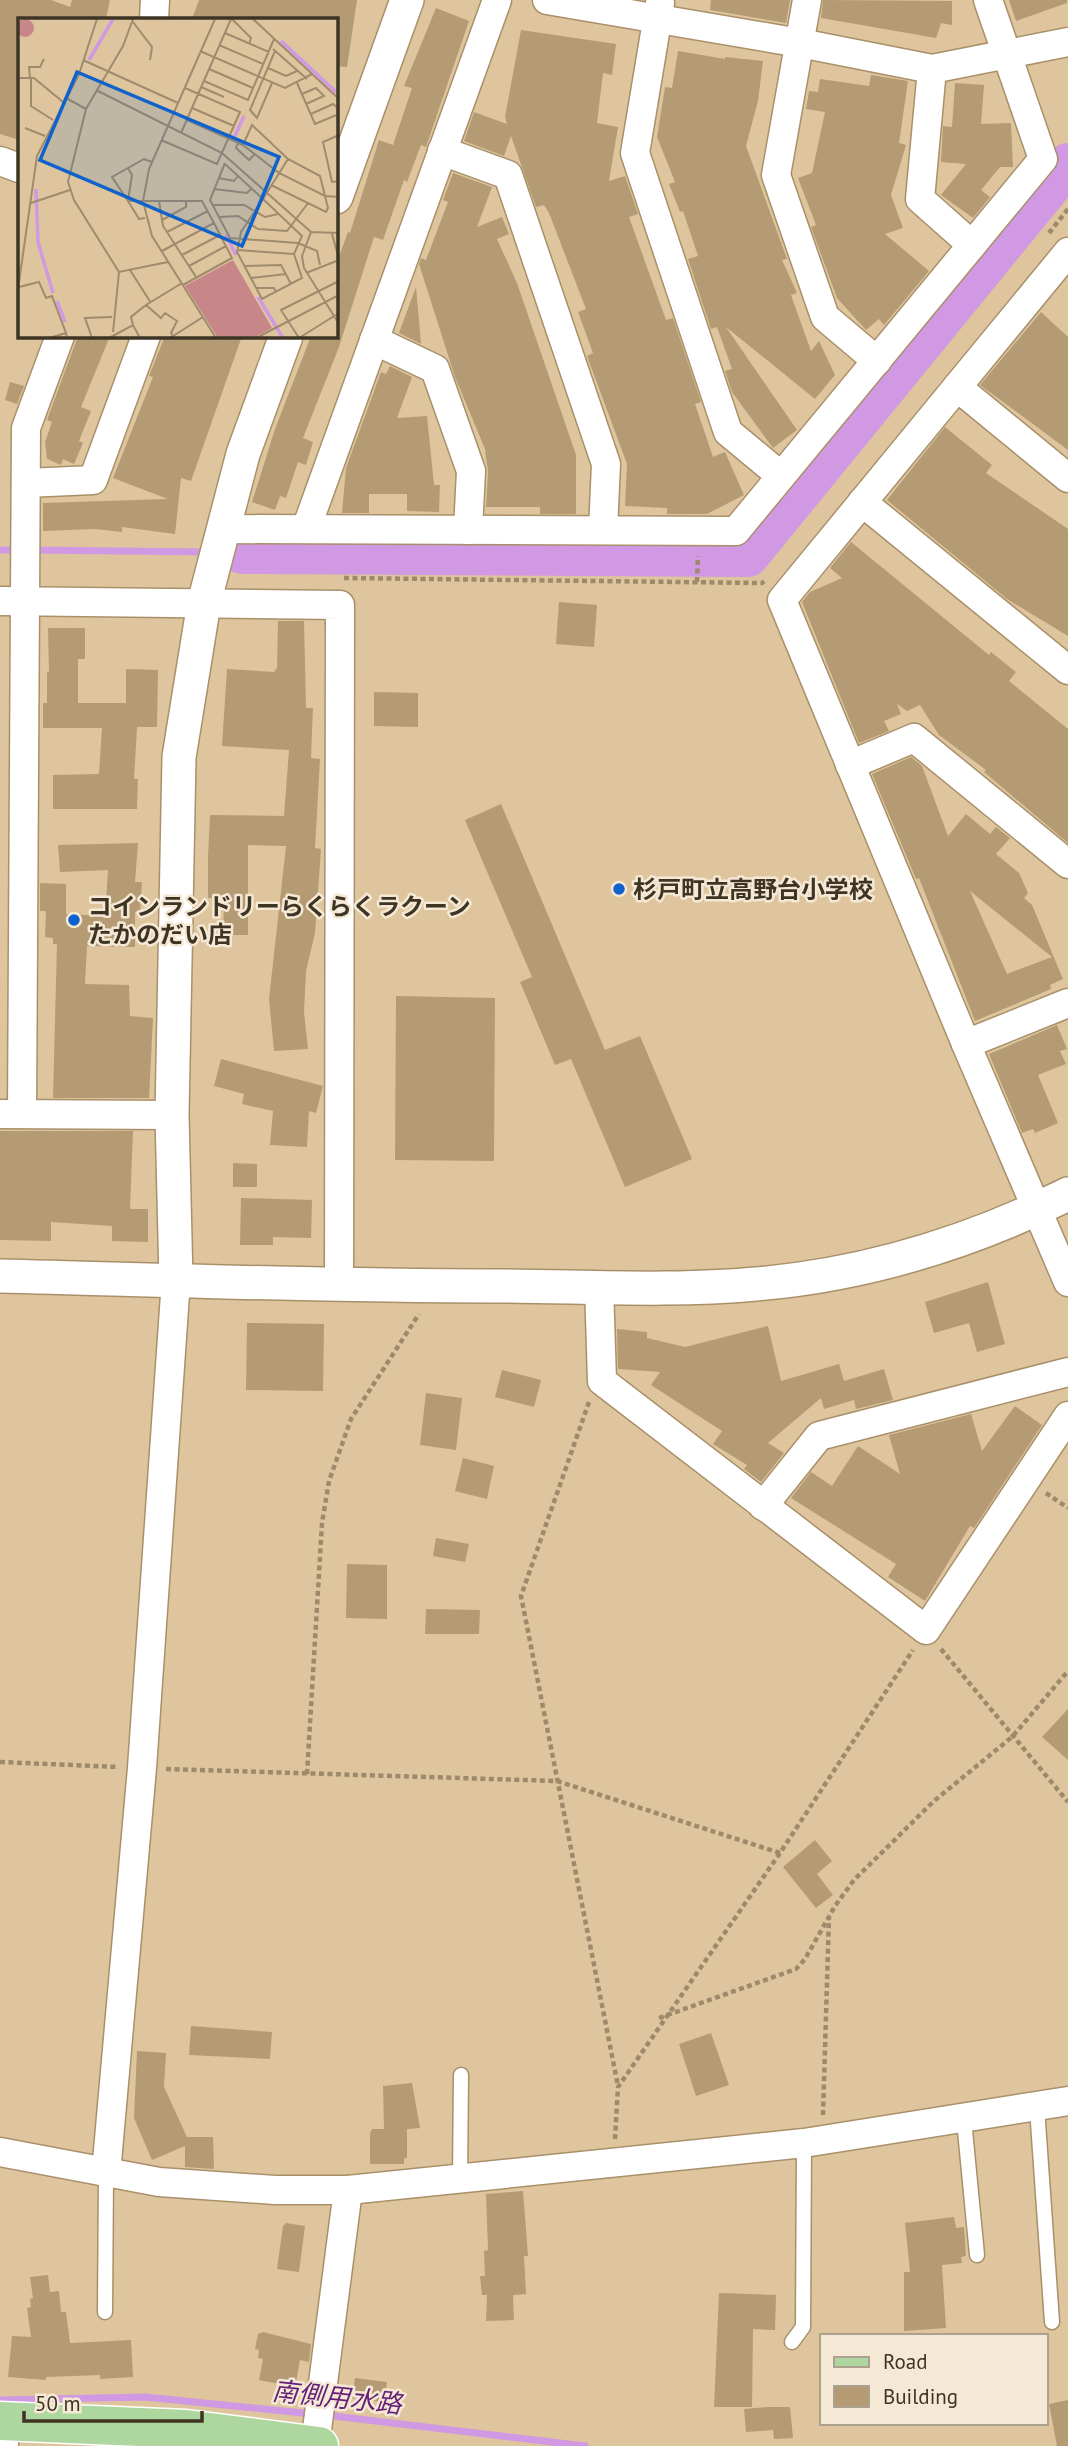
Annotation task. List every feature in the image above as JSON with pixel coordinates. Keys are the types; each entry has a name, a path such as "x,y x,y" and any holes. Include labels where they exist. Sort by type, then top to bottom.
{"main road":[{"path":"2,2429 186,2429 246,2441 317,2446"}],"street":[{"path":"154,18 155,0"},
{"path":"338,191 407,0"},
{"path":"306,529 496,0"},
{"path":"547,0 659,10 800,43 932,69 1068,42"},
{"path":"807,0 776,175 825,317 877,361"},
{"path":"223,529 736,531 1043,159 988,0"},
{"path":"659,10 635,153 728,432 781,476"},
{"path":"932,69 920,199 972,245"},
{"path":"442,151 508,175 606,464 603,530"},
{"path":"0,161 18,168"},
{"path":"1062,270 957,387 782,600 1068,1282"},
{"path":"59,338 13,428 26,484 13,601 11,1114 172,1115"},
{"path":"26,484 93,480 145,338"},
{"path":"106,2173 142,1768 176,1280 172,1115 179,757 204,603 243,454 285,338"},
{"path":"374,340 435,369 471,471 468,530"},
{"path":"957,387 1068,478"},
{"path":"862,502 1068,670"},
{"path":"13,601 340,605 339,1284"},
{"path":"850,765 914,738 1068,864"},
{"path":"966,1044 1068,1003"},
{"path":"0,1276 431,1286 757,1284 839,1272 908,1256 978,1234 1068,1194"},
{"path":"599,1286 602,1381 926,1630 1068,1416"},
{"path":"762,1506 819,1436 1068,1372"},
{"path":"0,2152 159,2182 275,2190 348,2190 813,2142 964,2120 1068,2101"},
{"path":"317,2446 348,2190"}],"lane":[{"path":"460,2075 460,2179"},
{"path":"1037,2108 1052,2322"},
{"path":"964,2120 977,2255"},
{"path":"792,2342 803,2327 813,2142"},
{"path":"105,2312 106,2173"}],"path":[{"path":"307,1774 322,1523 329,1481 351,1419 414,1325 431,1286"},
{"path":"602,1381 593,1394 521,1595 618,2087 614,2161"},
{"path":"618,2087 780,1853 926,1630 1068,1802"},
{"path":"659,2018 796,1969 854,1880 885,1847 1012,1737 1068,1671"},
{"path":"0,1762 557,1781 780,1853"},
{"path":"813,2142 829,1917"}],"building":[{"path":"0,0 51,0 70,7 72,0 110,0 106,18 18,18 18,140 0,134"},
{"path":"199,0 357,0 347,67 338,66 338,18 192,18"},
{"path":"711,0 790,0 786,23 710,10"},
{"path":"823,0 952,1 952,25 941,23 936,38 821,18"},
{"path":"1009,0 1067,0 1067,3 1016,21"},
{"path":"436,8 469,21 426,147 421,145 407,182 404,180 383,240 374,237 339,347 303,438 313,442 306,465 298,462 286,498 280,496 275,510 252,502 275,429 310,338 338,338 338,260 348,232 350,233 379,140 393,145 412,88 404,86"},
{"path":"521,30 616,44 612,75 603,73 597,123 618,127 609,181 625,176 638,214 629,217 666,320 673,318 701,402 695,404 713,457 725,452 744,495 707,514 667,514 667,508 625,506 627,464 587,356 593,353 578,312 586,309 549,213 544,205 536,207 511,136 504,156 464,141 474,112 507,124 505,117"},
{"path":"678,51 725,59 763,61 758,101 746,146 787,259 782,260 797,293 791,295 811,351 819,341 835,375 815,399 726,327 797,430 773,448 732,392 725,371 732,369 717,327 711,329 688,259 698,256 683,211 680,212 669,184 675,182 657,137 665,87 672,88"},
{"path":"871,75 908,81 899,143 906,145 891,195 903,228 885,234 929,271 884,325 879,319 866,330 837,298 811,227 816,225 798,178 812,173 825,112 806,109 809,91 818,92 820,79 869,86"},
{"path":"955,83 984,85 981,124 1011,123 1013,167 1000,167 981,190 990,197 973,218 941,195 966,164 941,162 943,126 952,127"},
{"path":"453,173 492,187 477,227 502,217 509,234 497,239 517,283 576,455 576,514 540,514 540,507 486,507 488,472 485,449 455,377 419,264 421,258 426,260 448,202 443,200"},
{"path":"416,287 419,320 421,344 399,333"},
{"path":"1041,312 1068,337 1068,450 980,385"},
{"path":"77,338 109,338 81,407 91,411 79,441 83,443 74,464 63,459 61,465 47,459 45,442 52,422 47,420"},
{"path":"164,338 241,338 191,481 181,478 175,534 122,527 122,532 95,529 43,531 43,503 168,499 113,478 153,377 149,376"},
{"path":"390,366 412,377 397,418 427,416 434,485 440,485 439,512 407,511 407,494 369,494 369,513 342,513 346,468 381,372 386,374"},
{"path":"10,382 24,386 17,404 5,400"},
{"path":"945,427 992,465 986,473 1068,529 1068,636 1007,599 887,500"},
{"path":"851,542 989,655 991,652 1016,672 1009,681 1068,729 1068,843 984,772 986,770 939,735 920,705 907,711 897,704 901,714 884,721 889,731 859,743 802,602 810,592 842,578 830,568"},
{"path":"559,602 597,605 594,647 556,644"},
{"path":"278,621 304,621 306,708 313,708 311,758 320,759 315,848 321,849 315,933 306,971 304,1012 308,1049 274,1051 269,999 286,846 248,845 248,935 223,935 224,898 208,898 208,857 210,815 284,816 289,750 222,746 227,669 274,672 277,668"},
{"path":"48,628 85,628 85,659 78,659 78,703 126,703 126,669 158,670 157,727 137,727 134,779 138,779 137,809 53,809 53,775 99,774 102,728 43,728 43,703 47,703 49,672"},
{"path":"374,692 418,693 418,727 374,726"},
{"path":"911,757 922,766 948,836 966,814 990,834 996,827 1010,838 996,854 1019,873 1028,893 1024,898 1032,905 1063,979 1050,985 1051,989 975,1021 919,878 916,879 872,774","holes":["970,891 1052,957 1007,974"]},
{"path":"501,804 605,1050 640,1036 692,1159 625,1187 571,1059 555,1065 520,982 532,977 465,820"},
{"path":"138,843 135,882 142,882 140,912 135,912 135,947 87,946 85,984 129,985 130,1016 153,1018 149,1098 53,1098 57,944 53,944 53,938 45,937 46,911 40,911 40,883 66,884 66,914 105,916 108,870 60,872 58,845"},
{"path":"396,996 495,998 494,1161 395,1160"},
{"path":"1057,1025 1067,1049 1060,1051 1066,1064 1038,1075 1058,1123 1035,1133 1033,1129 1022,1133 989,1054"},
{"path":"221,1059 323,1086 316,1113 309,1111 307,1147 270,1145 273,1111 242,1104 244,1094 214,1086"},
{"path":"0,1131 133,1131 130,1209 148,1209 148,1242 112,1241 112,1226 51,1222 51,1241 0,1240"},
{"path":"233,1163 257,1164 257,1187 233,1187"},
{"path":"241,1198 312,1200 311,1238 273,1237 273,1245 240,1245"},
{"path":"988,1282 1005,1344 977,1352 969,1323 934,1333 925,1302"},
{"path":"247,1323 324,1324 323,1391 246,1390"},
{"path":"768,1326 781,1381 839,1364 844,1381 884,1369 893,1400 856,1409 854,1400 824,1409 821,1398 768,1443 784,1453 761,1482 744,1469 747,1465 713,1444 722,1431 651,1385 660,1372 618,1369 617,1329 647,1332 647,1338 685,1347"},
{"path":"502,1370 541,1380 534,1407 495,1397"},
{"path":"426,1393 462,1398 456,1450 420,1445"},
{"path":"1015,1406 1042,1425 974,1528 970,1526 925,1601 888,1577 896,1564 791,1498 811,1472 832,1486 858,1446 900,1474 889,1435 971,1414 982,1451"},
{"path":"463,1458 494,1466 487,1499 455,1491"},
{"path":"436,1538 469,1544 465,1562 433,1556"},
{"path":"347,1564 387,1565 387,1619 346,1618"},
{"path":"426,1609 480,1610 479,1634 425,1634"},
{"path":"1068,1709 1068,1760 1042,1737"},
{"path":"815,1840 832,1861 817,1874 833,1895 816,1908 783,1867"},
{"path":"191,2026 272,2032 270,2059 189,2055"},
{"path":"711,2033 729,2085 696,2096 679,2044"},
{"path":"137,2051 166,2053 164,2087 187,2137 213,2137 214,2169 185,2167 185,2146 152,2160 134,2118"},
{"path":"412,2083 420,2128 407,2129 407,2158 404,2158 404,2164 370,2164 372,2129 384,2129 383,2086"},
{"path":"523,2191 528,2256 524,2256 526,2294 513,2295 514,2320 486,2321 487,2295 482,2295 480,2276 485,2276 484,2251 488,2250 486,2194"},
{"path":"954,2217 956,2228 964,2227 966,2256 961,2257 962,2263 942,2265 946,2328 904,2331 904,2272 910,2272 905,2223"},
{"path":"286,2223 305,2226 299,2272 277,2269 283,2226"},
{"path":"48,2275 50,2292 59,2291 61,2312 66,2312 70,2343 131,2340 133,2377 100,2379 100,2375 46,2377 46,2380 8,2377 12,2336 31,2337 27,2308 31,2307 30,2299 33,2298 30,2277"},
{"path":"719,2293 776,2295 775,2330 753,2329 752,2407 714,2407"},
{"path":"263,2332 311,2344 309,2362 300,2360 295,2387 259,2380 263,2359 258,2358 259,2350 255,2349 258,2334"},
{"path":"355,2378 387,2382 384,2402 352,2398"},
{"path":"1068,2400 1068,2446 1057,2446 1049,2404"},
{"path":"790,2407 793,2438 774,2439 773,2430 746,2432 744,2409"}],"waterway":[{"path":"242,553 748,556 1068,164"},
{"path":"0,550 20,550"},
{"path":"32,550 209,552"},
{"path":"225,552 242,553"},
{"name":"南側用水路","path":"0,2400 145,2397 313,2414"},
{"name":"南側用水路","path":"325,2415 585,2446"}],"place":[{"name":"杉戸町立高野台小学校","path":"619,889"},
{"name":"コインランドリーらくらくラクーン たかのだい店","path":"74,920"}]}
